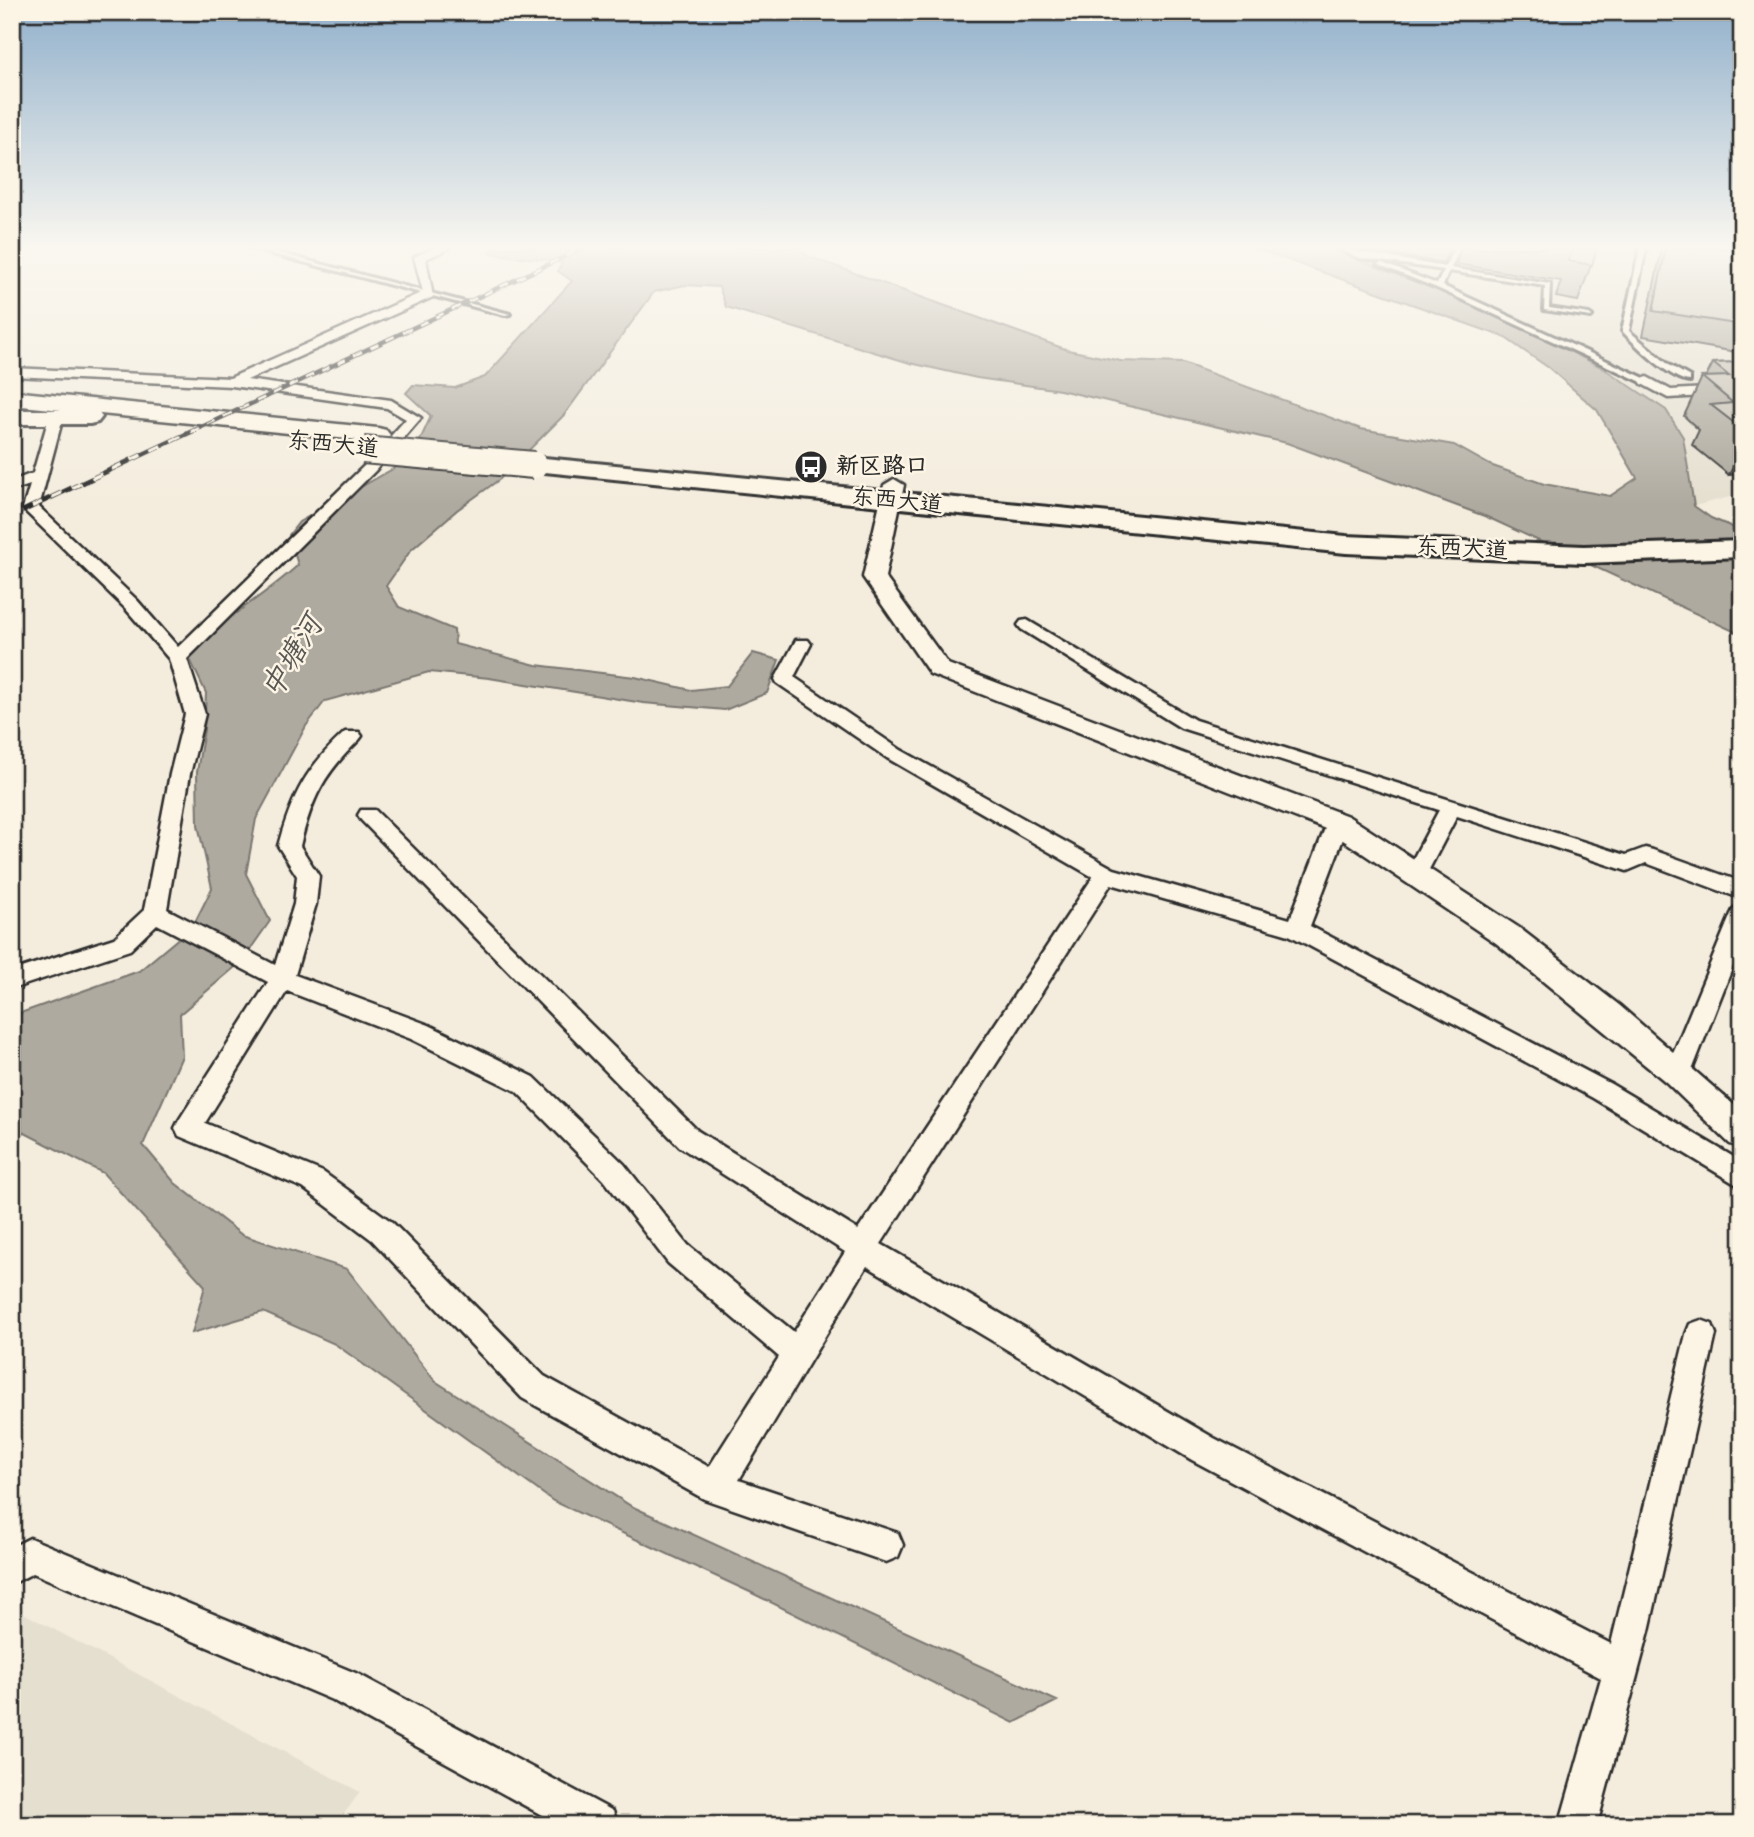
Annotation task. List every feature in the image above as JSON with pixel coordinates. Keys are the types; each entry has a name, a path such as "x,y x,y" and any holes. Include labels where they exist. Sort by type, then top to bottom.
{"highway":[{"path":"12,417 90,417"},
{"name":"东西大道","path":"539,458 892,493 1312,526 1507,537 1742,532"},
{"name":"东西大道","path":"892,493 1256,538 1552,555 1682,554 1742,550"}],"main road":[{"name":"东西大道","path":"12,398 371,443"},
{"name":"东西大道","path":"12,410 539,458"}],"street":[{"path":"232,382 335,334"},
{"path":"12,372 232,382 391,404 414,418 370,468 178,658"},
{"path":"1647,381 1742,377"},
{"path":"1647,381 1668,394 1742,390"},
{"path":"12,980 122,944 162,917 180,774 195,715 178,658 131,604 31,508 56,417"},
{"path":"12,486 39,476"},
{"path":"892,493 874,577 939,669 1338,823 1507,934 1678,1073 1742,1134"},
{"path":"1027,625 1188,724 1627,863 1646,855 1742,891"},
{"path":"802,644 785,679 894,754 1106,875 1297,929 1602,1091 1742,1176"},
{"path":"352,736 318,767 303,794 289,846 308,876 305,904 282,979 188,1128 313,1180 383,1231 533,1387 715,1488 886,1545"},
{"path":"1416,874 1451,807"},
{"path":"369,815 689,1139 863,1248 1203,1449 1621,1670"},
{"path":"1297,929 1338,823"},
{"path":"715,1488 863,1248 1106,875"},
{"path":"1678,1073 1742,914"},
{"path":"162,917 282,979 420,1032 525,1084 614,1172 678,1254 798,1354"},
{"path":"1578,1825 1621,1670 1701,1334"},
{"path":"12,1567 30,1555 345,1687 599,1825"}],"lane":[{"path":"1542,334 1647,381"},
{"path":"1628,334 1667,367 1686,379"}],"shaded area":[{"path":"1535,334 1742,334 1742,494 1694,506 1683,437 1666,410 1603,368"},
{"path":"12,1607 360,1792 336,1825 12,1825"}],"water":[{"name":"中塘河","path":"524,334 623,334 564,415 500,479 457,510 411,550 386,586 399,607 454,630 455,644 536,665 635,677 691,690 727,686 753,653 779,660 767,693 725,710 643,703 489,678 429,672 325,701 306,726 256,819 246,874 270,921 242,961 180,1014 182,1056 143,1145 175,1183 242,1235 347,1269 435,1381 631,1506 1057,1701 1014,1723 750,1592 553,1501 335,1344 263,1312 192,1333 205,1286 103,1173 23,1132 12,1130 12,1016 139,971 193,926 212,888 198,825 197,772 204,730 206,693 187,653 298,565 289,535 299,522 412,458 431,416 406,393 413,385 455,388 485,377"},
{"path":"814,334 1023,334 1068,350 1121,361 1183,363 1361,429 1454,445 1490,465 1544,484 1610,496 1637,478 1597,410 1549,368 1504,337 1495,334 1535,334 1603,368 1666,410 1683,437 1694,506 1711,518 1742,531 1742,635 1487,517 1287,443 1060,390 977,378 910,363"}],"building":[{"path":"1742,362 1742,429 1711,405 1733,403 1702,377 1729,376 1713,363"}],"railway":[{"path":"191,432 400,334"},
{"path":"12,516 195,430"}],"place":[{"name":"新区路口","path":"811,467"}]}
